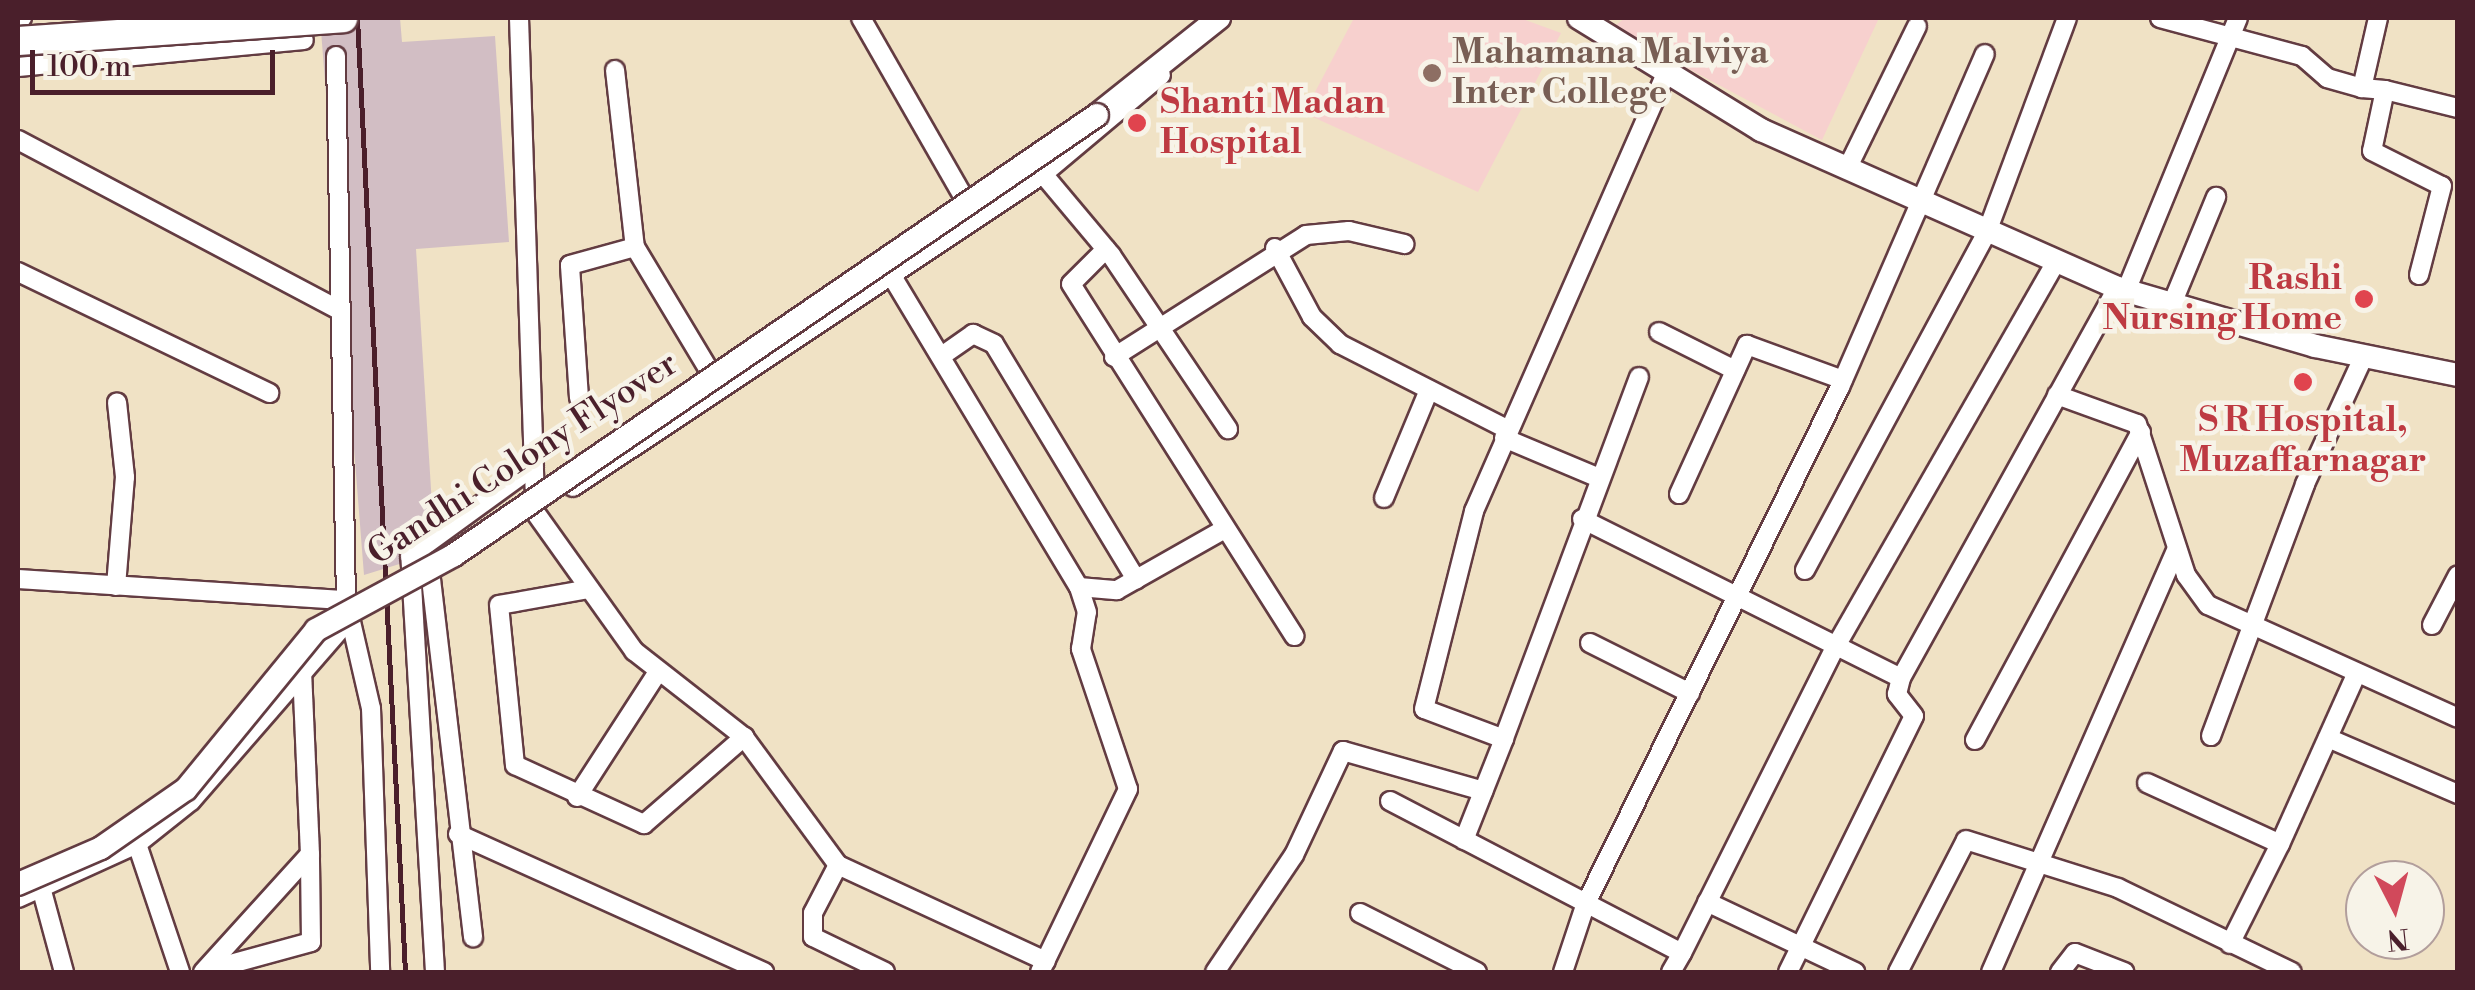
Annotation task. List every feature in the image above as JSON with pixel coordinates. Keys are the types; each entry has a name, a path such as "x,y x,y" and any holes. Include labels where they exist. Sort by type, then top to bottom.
{"main road":[{"path":"18,41 344,18"}],"street":[{"path":"234,46 235,18"},
{"path":"519,18 535,512 658,672 744,737 838,865 1043,967 1128,790 1081,650 1080,586 943,354 890,273"},
{"path":"861,18 974,215"},
{"name":"Gandhi Colony Flyover","path":"18,884 101,848 186,789 316,630 454,555 1184,54 1218,18"},
{"path":"1805,570 1987,232 2067,18"},
{"path":"2160,18 2302,56 2327,78 2458,108"},
{"path":"1788,972 1914,716 1896,694 1901,678 2057,395 2122,289 2238,18"},
{"path":"2362,88 2378,18"},
{"path":"1591,21 1665,75 1847,169 2055,263 2172,304 2364,356 2458,374"},
{"path":"1847,169 1917,26"},
{"path":"18,67 304,40"},
{"path":"428,582 721,389 974,215 1044,174 1184,54"},
{"path":"1562,972 1586,903 1740,598 1843,380 1923,204 1985,54"},
{"path":"336,56 348,610 372,708 380,972"},
{"path":"616,70 635,248 721,389"},
{"path":"1504,739 1423,705 1474,511 1665,75"},
{"path":"2385,90 2372,151 2442,186 2420,275"},
{"path":"18,140 341,311"},
{"path":"1044,174 1106,248 1228,429"},
{"path":"2172,304 2216,197"},
{"path":"1114,357 1156,324 1275,248 1338,232 1404,244"},
{"path":"579,398 570,264 635,248"},
{"path":"1106,248 1070,280 1114,357 1294,636"},
{"path":"1275,248 1326,332 1506,433 1597,478"},
{"path":"1671,972 1836,646 2055,263"},
{"path":"24,271 269,393"},
{"path":"1659,332 1735,370"},
{"path":"943,354 974,334 994,344 1136,579"},
{"path":"1679,494 1735,370 1753,342 1843,380"},
{"path":"2212,736 2305,484 2364,356"},
{"path":"1464,840 1597,478 1639,377"},
{"path":"1384,498 1429,390"},
{"path":"2057,395 2126,415 2141,432 2177,549 2200,598 2356,675 2458,718"},
{"path":"116,586 124,477 118,402"},
{"path":"1975,740 2141,432"},
{"path":"435,972 410,556 430,536 534,466"},
{"path":"1582,520 1901,678"},
{"path":"1080,586 1107,594 1225,528"},
{"path":"430,536 428,582 474,937"},
{"path":"1991,972 2177,549"},
{"path":"2432,624 2458,575"},
{"path":"18,579 348,610"},
{"path":"590,588 502,602 498,611 510,754 524,772 644,824 744,737"},
{"path":"18,898 42,891 137,844 191,801 302,674 348,610"},
{"path":"1590,643 1690,693"},
{"path":"577,797 658,672"},
{"path":"204,972 311,942 302,674"},
{"path":"2230,944 2356,675"},
{"path":"2328,738 2458,794"},
{"path":"1215,972 1294,856 1343,750 1484,791"},
{"path":"2147,783 2280,844"},
{"path":"1390,802 1682,953"},
{"path":"458,834 764,972"},
{"path":"1898,972 1958,845 1984,841 2042,861 2230,944 2258,965 2292,972"},
{"path":"137,844 180,972"},
{"path":"204,972 310,854"},
{"path":"838,865 814,913 813,937 885,972"},
{"path":"42,891 64,972"},
{"path":"1707,902 1855,972"},
{"path":"1360,913 1477,972"},
{"path":"2060,972 2075,953 2124,972"}],"shaded area":[{"path":"320,18 400,18 402,42 495,36 509,242 416,249 435,553 364,575"},
{"name":"Mahamana Malviya Inter College","path":"1354,18 1520,18 1561,33 1478,192 1304,113"},
{"path":"1625,18 1879,18 1822,140 1612,28"}],"railway":[{"path":"357,18 405,972"}],"place":[{"name":"Mahamana Malviya Inter College","path":"1432,73"},
{"name":"Shanti Madan Hospital","path":"1137,123"},
{"name":"Rashi Nursing Home","path":"2364,299"},
{"name":"S R Hospital, Muzaffarnagar","path":"2303,382"}]}
